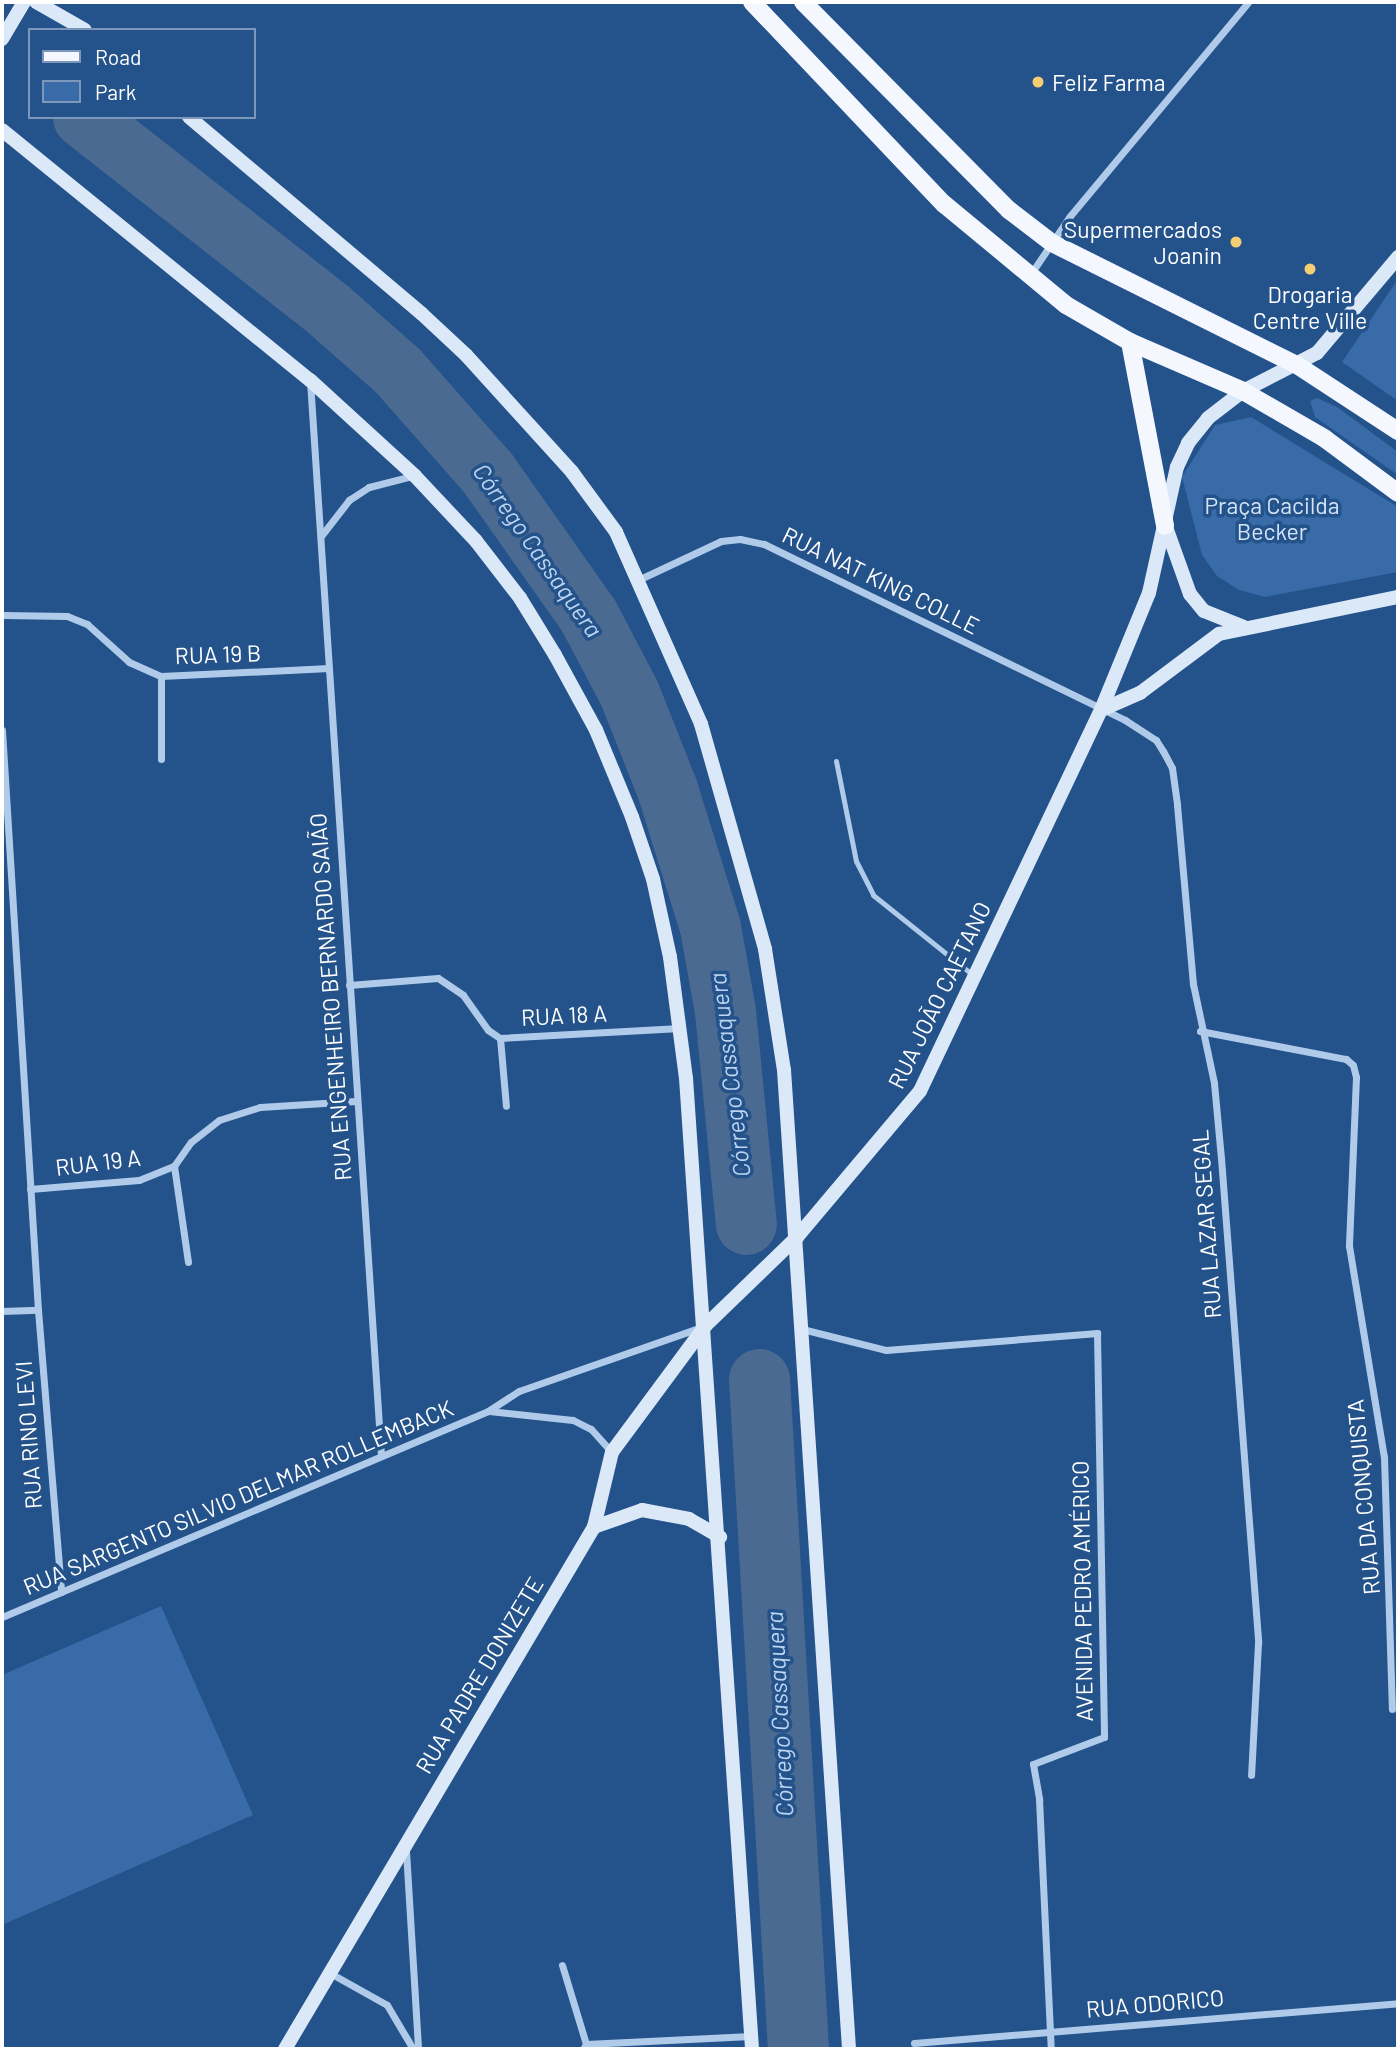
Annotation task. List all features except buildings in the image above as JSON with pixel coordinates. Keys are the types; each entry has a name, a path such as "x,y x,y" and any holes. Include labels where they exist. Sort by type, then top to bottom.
{"main road":[{"path":"752,2 944,204 1029,277 1066,305 1130,342 1244,391 1324,438 1398,493"},
{"path":"803,2 985,186 1052,243 1297,365 1398,431"},
{"path":"1130,342 1165,526"}],"street":[{"path":"2,39 24,2"},
{"path":"36,2 82,28"},
{"path":"1029,277 1052,243 1248,2"},
{"path":"191,119 466,355 572,472 616,532 640,579 701,724 765,949 784,1070 849,2049"},
{"path":"2,130 310,380 415,476 476,541 520,598 596,730 653,879 681,1027 706,1325 752,2043 584,2047 562,1965"},
{"name":"RUA JOÃO CAETANO","path":"706,1325 797,1237 920,1091 1101,710 1149,593 1177,467 1188,443 1209,418 1244,391 1297,365 1327,344 1398,257"},
{"name":"RUA ENGENHEIRO BERNARDO SAIÃO","path":"310,380 381,1456"},
{"path":"320,536 349,500 369,487 415,476"},
{"path":"1165,526 1190,594 1204,611 1245,627"},
{"name":"RUA NAT KING COLLE","path":"640,579 721,541 740,539 764,544 1101,710"},
{"path":"1101,710 1140,693 1199,645 1245,627 1398,597"},
{"name":"RUA 19 B","path":"2,615 66,616 87,624 129,662 161,676 328,668"},
{"path":"161,676 161,759"},
{"name":"RUA LAZAR SEGAL","path":"1101,710 1156,740 1172,768 1200,1031 1214,1083 1221,1158 1258,1643 1251,1775"},
{"name":"RUA RINO LEVI","path":"2,730 6,862 61,1592"},
{"name":"RUA 18 A","path":"349,985 438,978 463,995 488,1030 500,1038 681,1027"},
{"name":"RUA DA CONQUISTA","path":"1200,1031 1346,1059 1353,1065 1349,1246 1384,1457 1390,1529 1392,1709"},
{"path":"500,1038 506,1106"},
{"name":"RUA 19 A","path":"30,1189 139,1180 174,1166 191,1142 219,1120 260,1107 356,1101"},
{"path":"174,1166 188,1262"},
{"path":"2,1311 38,1310"},
{"name":"RUA SARGENTO SILVIO DELMAR ROLLEMBACK","path":"2,1617 488,1411 519,1391 706,1325"},
{"name":"RUA PADRE DONIZETE","path":"285,2049 594,1527 612,1452 706,1325"},
{"name":"AVENIDA PEDRO AMÉRICO","path":"802,1329 886,1350 1097,1334 1104,1737 1033,1764 1039,1799 1051,2049"},
{"name":"RUA SARGENTO SILVIO DELMAR ROLLEMBACK","path":"488,1411 573,1420 591,1429 612,1452"},
{"path":"594,1527 642,1510 689,1519 720,1537"},
{"path":"406,1841 415,2049"},
{"path":"329,1973 387,2005 415,2049"},
{"name":"RUA ODORICO","path":"914,2043 1398,2003"}],"lane":[{"path":"836,761 856,861 873,895 974,976"}],"green space":[{"path":"1398,279 1398,401 1342,362"},
{"name":"Praça Cacilda Becker","path":"1317,398 1337,407 1398,452 1398,475 1315,417 1310,401"},
{"name":"Praça Cacilda Becker","path":"1251,417 1398,507 1398,572 1265,597 1239,590 1217,576 1202,555 1182,477 1215,425"},
{"path":"161,1606 253,1815 2,1925 2,1675"}],"waterway":[{"name":"Córrego Cassaquera","path":"86,119 330,311 397,370 487,472 588,615 629,693 667,789 710,927 725,1011 746,1224"},
{"name":"Córrego Cassaquera","path":"759,1379 798,2049"}],"place":[{"name":"Feliz Farma","path":"1038,82"},
{"name":"Supermercados Joanin","path":"1236,242"},
{"name":"Drogaria Centre Ville","path":"1310,269"}]}
